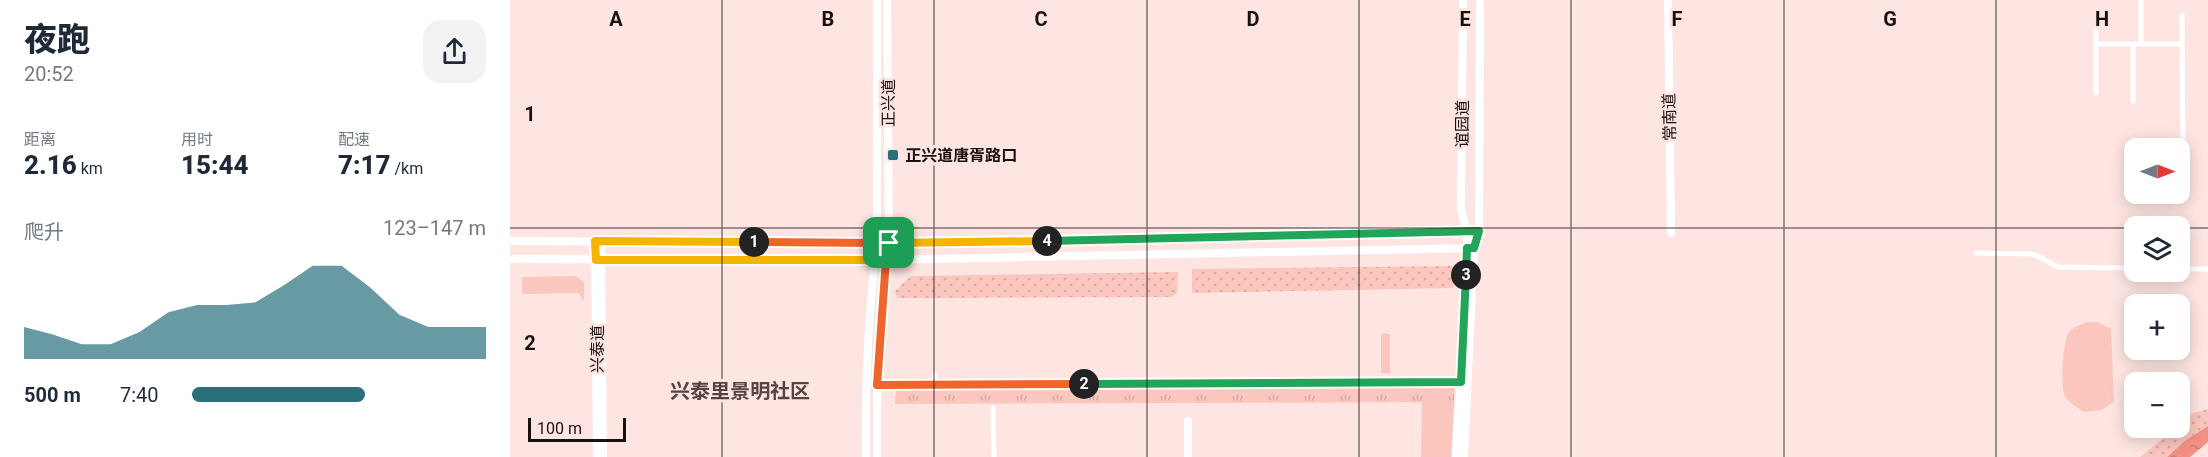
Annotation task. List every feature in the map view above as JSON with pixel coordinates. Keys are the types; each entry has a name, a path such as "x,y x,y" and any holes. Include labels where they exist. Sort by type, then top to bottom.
{"main road":[{"name":"正兴道","path":"866,457 865,402 872,281 877,243 877,0"},
{"name":"正兴道","path":"877,457 877,385 889,243 887,0"},
{"name":"谊园道","path":"1462,0 1461,209 1471,248"},
{"name":"谊园道","path":"1471,248 1479,231 1479,0"},
{"name":"常南道","path":"1668,0 1671,233"},
{"path":"510,241 889,243 1479,231"},
{"name":"兴泰道","path":"598,241 603,457"},
{"path":"510,260 886,260 1471,248 1464,457"},
{"name":"兴泰道","path":"597,457 599,260"},
{"path":"1456,457 1465,383"},
{"path":"1188,421 1188,457"}],"street":[{"path":"2141,0 2141,44"},
{"path":"2096,13 2096,93"},
{"path":"2182,15 2182,138"},
{"path":"2096,44 2182,44"},
{"path":"2133,44 2133,101"},
{"path":"1976,253 2036,255 2058,267 2124,268"},
{"path":"2190,269 2208,269"},
{"path":"935,375 935,385"},
{"path":"877,385 1465,383"},
{"path":"993,408 994,457"}],"green space":[{"path":"1454,266 1453,288 1192,293 1192,269"},
{"path":"1178,272 1177,293 1170,297 897,298 895,291 911,276"},
{"path":"575,276 584,282 584,301 578,293 522,294 522,277"},
{"path":"2088,322 2097,322 2111,329 2114,402 2101,410 2084,412 2065,396 2063,365 2068,334 2074,328"},
{"path":"1383,333 1389,334 1390,337 1390,373 1381,373 1381,336"},
{"path":"1455,386 1454,402 895,404 896,390 910,388"},
{"path":"1422,402 1454,402 1451,457 1421,457"},
{"path":"2208,409 2208,426 2190,437 2190,416"},
{"path":"2164,438 2189,438 2167,457 2140,457"}],"water":[{"path":"2208,426 2208,442 2190,457 2167,457 2186,440"}],"place":[{"name":"正兴道唐胥路口","path":"893,155"}],"district":[{"name":"兴泰里景明社区","path":"740,391"}],"route":[{"path":"889,243 886,260 596,260 595,241 877,243 875,259 886,260 877,385 1458,383 1461,382 1467,248 1474,248 1479,231 889,243"}]}
